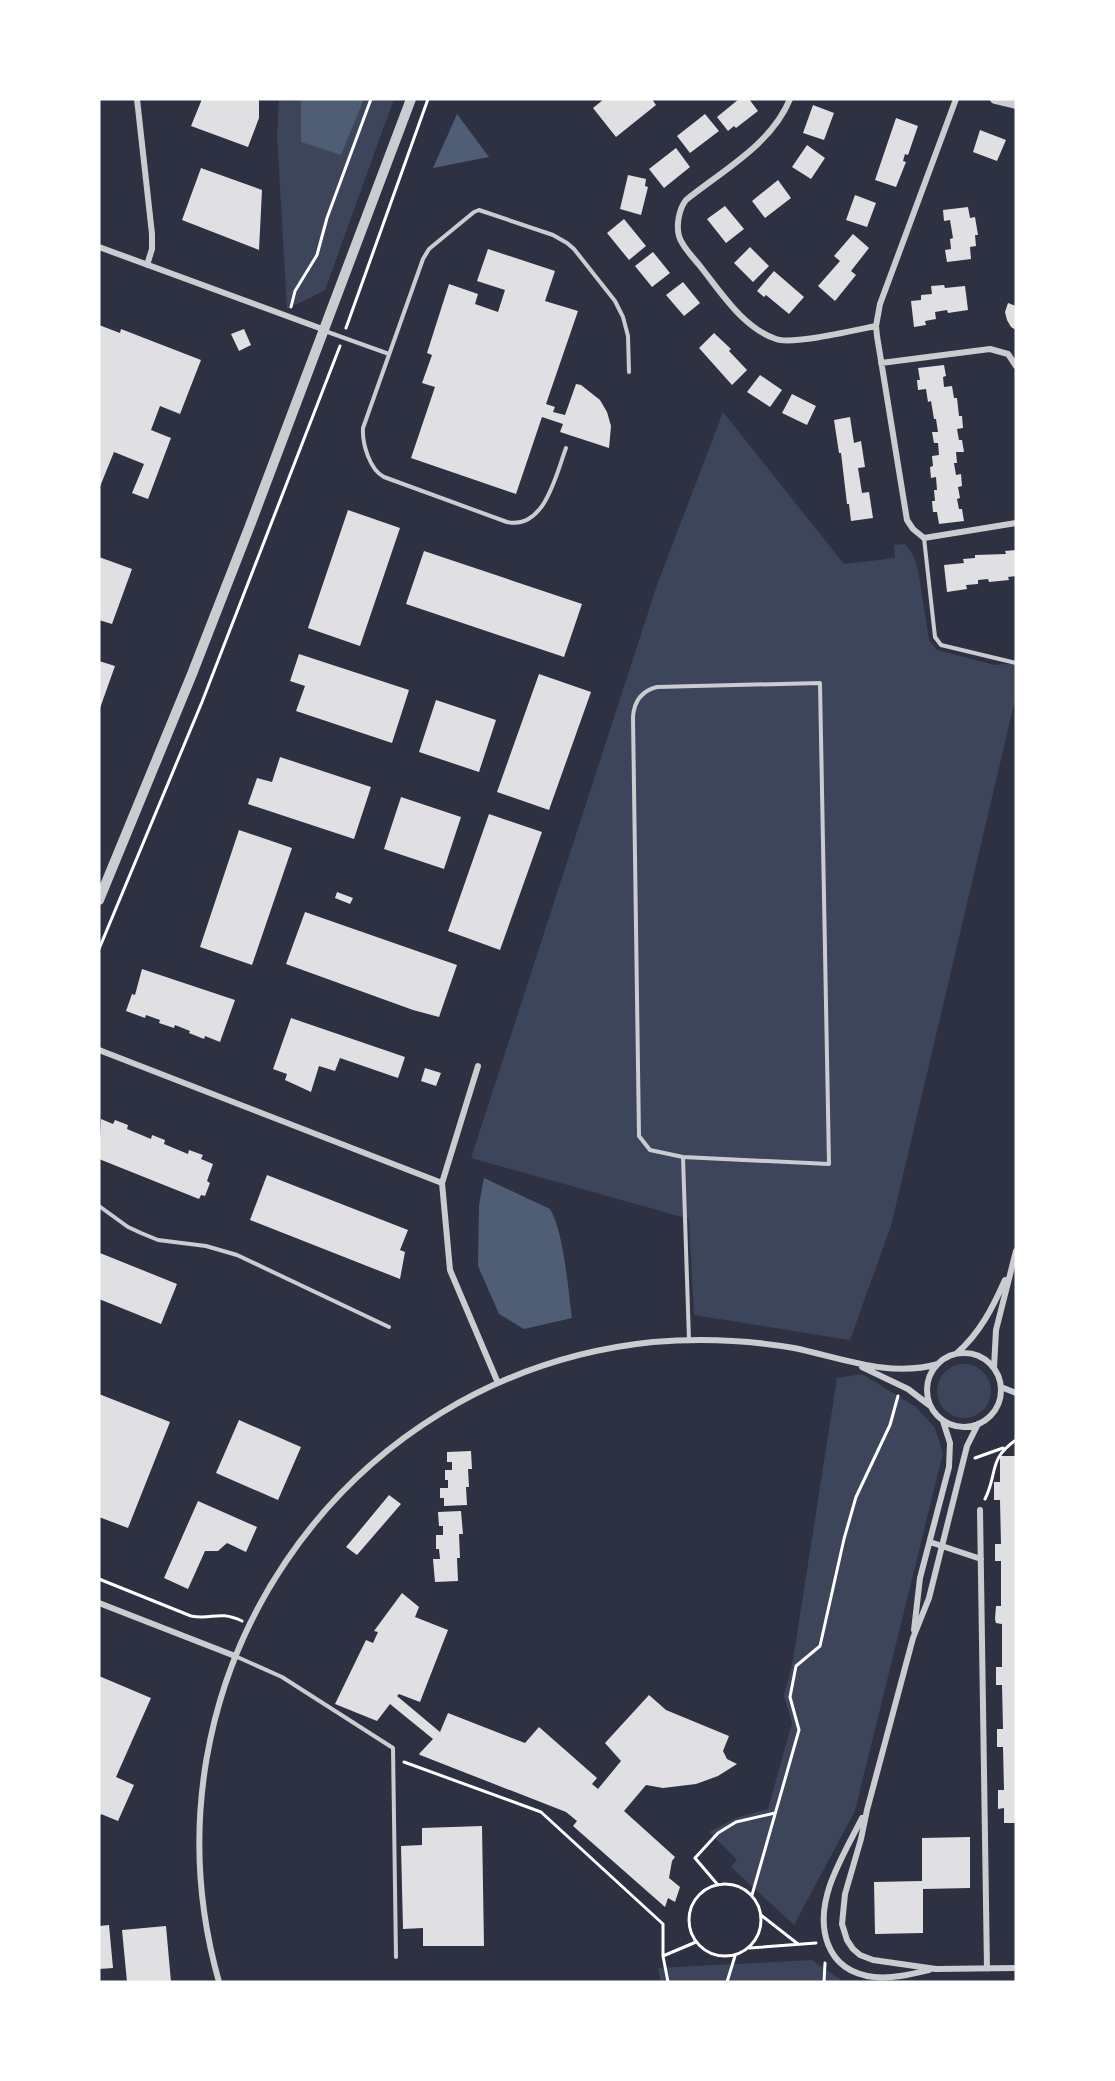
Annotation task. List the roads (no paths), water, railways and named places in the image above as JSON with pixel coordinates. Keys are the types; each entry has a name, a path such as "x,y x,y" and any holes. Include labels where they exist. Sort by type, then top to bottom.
{"street":[{"path":"137,99 152,234 152,249 147,265"},
{"path":"790,99 782,118 768,135 686,200 680,211 678,235 732,305 753,326 776,339 792,340 876,326"},
{"path":"956,99 880,304 876,326 881,363 907,520 913,529 924,538 1016,523"},
{"path":"995,99 1016,104"},
{"path":"99,900 192,674 325,330 410,101"},
{"path":"99,248 325,330"},
{"path":"881,363 990,349 1008,354 1016,366"},
{"path":"1008,354 1016,349"},
{"path":"99,1050 442,1183"},
{"path":"478,1066 442,1183 450,1270 498,1383"},
{"path":"994,1369 996,1329 1016,1251"},
{"path":"931,1406 927,1395 931,1373 947,1357 957,1353 981,1327 1013,1263"},
{"path":"219,1982 207,1929 202,1892 200,1812 210,1734 235,1656 271,1584 299,1542 333,1501 360,1474 420,1427 457,1404 498,1383 537,1368 585,1354 633,1345 689,1340 758,1343 794,1348 894,1370 918,1369 938,1364"},
{"path":"943,1420 963,1427 978,1424 987,1418 997,1406 1001,1387 994,1369 987,1361 968,1353 957,1353"},
{"path":"851,1362 900,1385 931,1406 943,1420 950,1443 950,1457 942,1501 920,1578 913,1638"},
{"path":"1001,1387 1016,1393"},
{"path":"978,1424 970,1439 963,1462 929,1598 913,1638 843,1906 843,1924 847,1940 857,1953 867,1959 936,1969 1016,1968"},
{"path":"980,1510 987,1969"},
{"path":"930,1542 981,1559"},
{"path":"99,1603 235,1656"},
{"path":"867,1810 829,1887 822,1926 827,1941 841,1963 855,1973 865,1976 889,1977 936,1969"}],"lane":[{"path":"566,448 540,512 518,523 507,522 379,475 372,465 363,428 425,254 474,212 484,210 553,235 567,243 615,301 623,317 627,336 628,372"},
{"path":"325,330 389,354"},
{"path":"924,538 935,637 941,645 1016,663"},
{"path":"820,682 829,1164 683,1157 650,1150 639,1136 633,717 636,704 644,692 657,687 820,682"},
{"path":"683,1157 689,1340"},
{"path":"99,1206 128,1227 141,1233 158,1240 206,1246 237,1255 389,1327"},
{"path":"235,1656 282,1677 393,1748 396,1957"}]}
